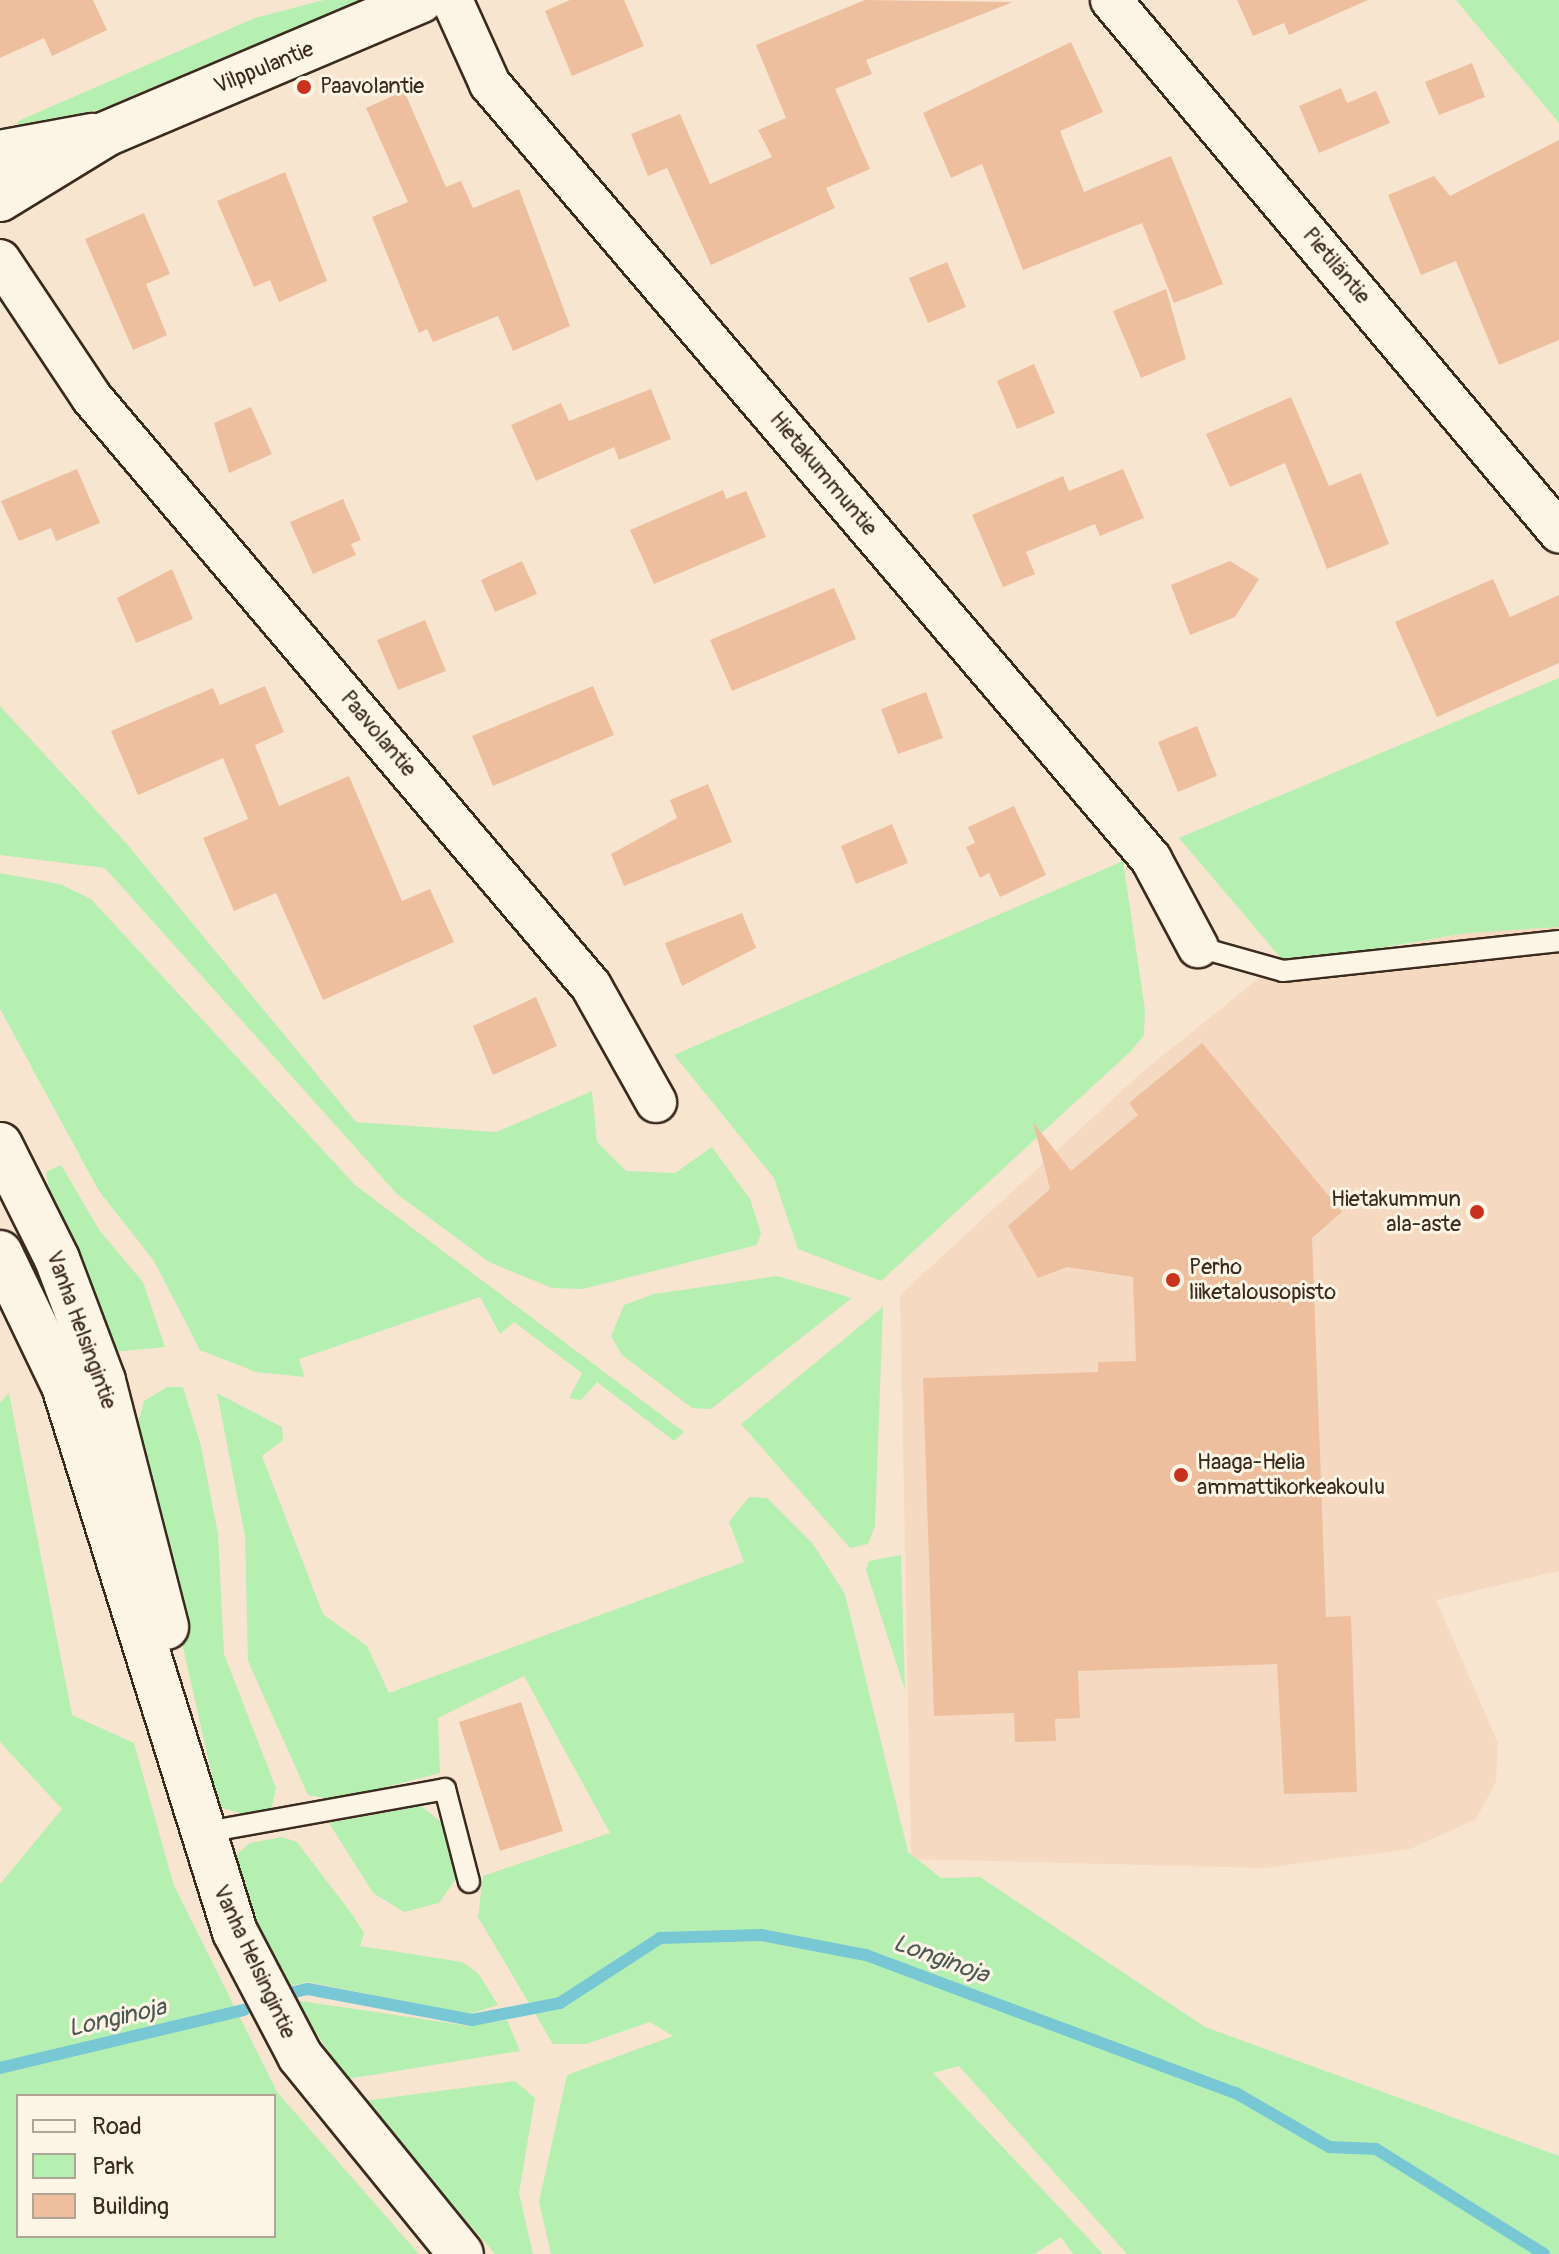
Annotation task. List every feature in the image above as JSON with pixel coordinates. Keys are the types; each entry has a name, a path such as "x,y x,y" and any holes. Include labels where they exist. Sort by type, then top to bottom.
{"main road":[{"name":"Vilppulantie","path":"0,199 106,134 421,0"},
{"name":"Vilppulantie","path":"0,153 106,134"},
{"name":"Vanha Helsingintie","path":"0,1145 57,1259 103,1381 165,1618 171,1713"},
{"name":"Vanha Helsingintie","path":"0,1253 64,1386 171,1713 200,1833 235,1932 300,2056 347,2123 461,2254"}],"street":[{"name":"Hietakummuntie","path":"452,0 490,84 1151,859 1198,947"},
{"name":"Pietiläntie","path":"1111,0 1559,532"},
{"name":"Paavolantie","path":"0,260 92,398 591,986 656,1102"}],"lane":[{"path":"1198,947 1283,971 1559,941"},
{"path":"200,1833 445,1789 469,1882"}],"shaded area":[{"path":"1559,927 1559,1571 1436,1600 1498,1743 1496,1782 1476,1819 1410,1849 1265,1868 911,1859 900,1295 1141,1073 1269,970 1467,933"}],"green space":[{"path":"324,0 360,0 106,107 19,138 16,131 18,121 255,18"},
{"path":"1456,0 1559,0 1559,123 1465,11"},
{"path":"1559,678 1559,927 1467,933 1286,964 1179,838"},
{"path":"0,706 127,844 356,1122 496,1132 592,1091 597,1142 626,1171 675,1173 712,1147 750,1199 761,1233 757,1245 583,1289 552,1288 489,1262 397,1194 105,868 0,855"},
{"path":"1123,861 1145,1010 1144,1035 1131,1051 881,1281 798,1249 774,1178 674,1055"},
{"path":"0,873 60,884 91,899 355,1185 684,1432 674,1441 597,1382 581,1400 569,1398 582,1373 514,1322 500,1334 480,1297 299,1359 305,1377 256,1372 200,1350 154,1261 99,1191 0,1009"},
{"path":"61,1165 100,1231 143,1282 165,1347 104,1353 61,1248 46,1172"},
{"path":"777,1276 852,1298 711,1409 692,1408 622,1355 611,1336 624,1305 654,1294"},
{"path":"883,1307 875,1526 868,1544 850,1548 741,1424"},
{"path":"167,1387 183,1387 201,1446 218,1534 224,1654 276,1788 271,1811 253,1817 219,1807 135,1434 144,1401"},
{"path":"9,1393 72,1715 134,1743 174,1886 277,2092 419,2254 0,2254 0,1884 62,1809 0,1742 0,1403"},
{"path":"217,1393 282,1427 283,1440 262,1456 323,1614 367,1646 389,1693 744,1562 729,1522 749,1497 767,1498 813,1544 845,1594 908,1852 941,1878 980,1877 1205,2027 1559,2156 1559,2254 1127,2254 959,2066 933,2073 1103,2254 1073,2254 1061,2237 1034,2254 551,2254 539,2202 567,2075 673,2036 650,2022 586,2044 553,2044 478,1917 483,1876 610,1833 524,1676 438,1718 440,1773 335,1800 308,1795 248,1661 245,1536"},
{"path":"901,1555 905,1690 866,1570 869,1561"},
{"path":"421,1806 449,1828 460,1873 439,1903 404,1912 373,1893 329,1823"},
{"path":"282,1837 297,1842 351,1913 364,1933 360,1946 462,1962 478,1973 498,2005 469,2014 308,1982 286,1987 249,1918 233,1858 250,1843"},
{"path":"294,2000 470,2026 507,2020 520,2051 347,2079"},
{"path":"515,2081 535,2098 519,2193 533,2254 495,2254 363,2101"}],"building":[{"path":"0,0 93,0 107,30 52,56 44,38 0,58"},
{"path":"570,0 624,0 644,46 572,76 545,11"},
{"path":"865,0 1013,2 866,60 872,74 835,89 870,169 826,188 835,208 711,265 667,168 648,176 631,134 680,114 710,184 772,157 758,130 786,118 756,45"},
{"path":"1237,0 1368,0 1289,35 1284,23 1253,36"},
{"path":"1071,42 1103,112 1060,131 1084,192 1171,156 1223,284 1174,303 1142,223 1023,270 982,164 951,178 923,113"},
{"path":"1472,63 1485,97 1439,115 1425,82"},
{"path":"1341,88 1347,103 1376,91 1390,123 1319,153 1299,106"},
{"path":"404,91 446,187 461,181 473,208 519,189 570,326 513,351 498,316 433,342 427,329 419,333 372,217 408,202 366,108"},
{"path":"1559,140 1559,340 1499,365 1456,261 1421,275 1388,195 1434,176 1450,196"},
{"path":"285,172 327,281 279,302 270,280 254,287 217,201"},
{"path":"144,213 170,274 146,284 167,335 133,350 85,239"},
{"path":"947,262 966,307 928,323 909,278"},
{"path":"1166,289 1186,359 1141,378 1113,311"},
{"path":"1034,364 1055,413 1017,429 997,381"},
{"path":"651,389 671,439 619,460 614,447 536,481 511,425 561,403 569,421"},
{"path":"1291,397 1329,486 1361,473 1389,544 1327,569 1285,463 1230,487 1206,434"},
{"path":"251,407 272,454 229,473 214,423"},
{"path":"77,469 100,523 56,541 51,528 19,541 1,501"},
{"path":"1123,469 1144,518 1100,536 1095,524 1026,552 1035,574 1003,587 972,515 1063,476 1069,491"},
{"path":"723,490 726,499 746,491 766,537 654,584 630,530"},
{"path":"343,499 361,540 351,544 356,555 313,574 290,522"},
{"path":"522,561 537,594 495,612 481,580"},
{"path":"1230,561 1259,579 1235,617 1190,635 1171,585"},
{"path":"172,569 193,619 136,643 117,598"},
{"path":"1493,579 1510,617 1559,595 1559,663 1437,717 1395,622"},
{"path":"834,588 856,639 732,691 710,640"},
{"path":"425,620 446,671 398,690 377,640"},
{"path":"265,686 284,732 255,745 279,806 349,776 402,901 430,889 454,942 323,1000 276,893 234,911 203,838 248,819 223,758 138,795 111,731 213,688 220,705"},
{"path":"593,686 614,735 493,786 472,736"},
{"path":"926,692 943,738 898,754 881,709"},
{"path":"1197,726 1217,776 1178,792 1158,742"},
{"path":"708,784 732,842 624,886 611,854 677,818 670,800"},
{"path":"1014,806 1046,875 1000,897 989,873 980,878 966,847 975,843 968,827"},
{"path":"892,824 908,863 856,884 841,846"},
{"path":"742,913 756,948 682,986 665,943"},
{"path":"536,997 557,1046 493,1075 473,1026"},
{"path":"1202,1043 1342,1212 1312,1238 1326,1617 1351,1616 1357,1792 1284,1794 1277,1664 1078,1671 1080,1718 1055,1719 1056,1741 1015,1742 1014,1713 934,1716 923,1378 1098,1372 1098,1362 1136,1361 1133,1277 1067,1267 1038,1278 1008,1226 1050,1189 1033,1122 1071,1171 1138,1115 1129,1103"},
{"path":"521,1702 563,1831 500,1851 459,1722"}],"waterway":[{"name":"Longinoja","path":"290,1993 308,1989 472,2020 560,2003 660,1938 761,1935 866,1955 1236,2093 1329,2147 1376,2149 1544,2254"},
{"name":"Longinoja","path":"0,2068 244,2010"}],"place":[{"name":"Paavolantie","path":"304,87"},
{"name":"Hietakummun ala-aste","path":"1477,1212"},
{"name":"Perho liiketalousopisto","path":"1173,1280"},
{"name":"Haaga-Helia ammattikorkeakoulu","path":"1181,1475"}]}
